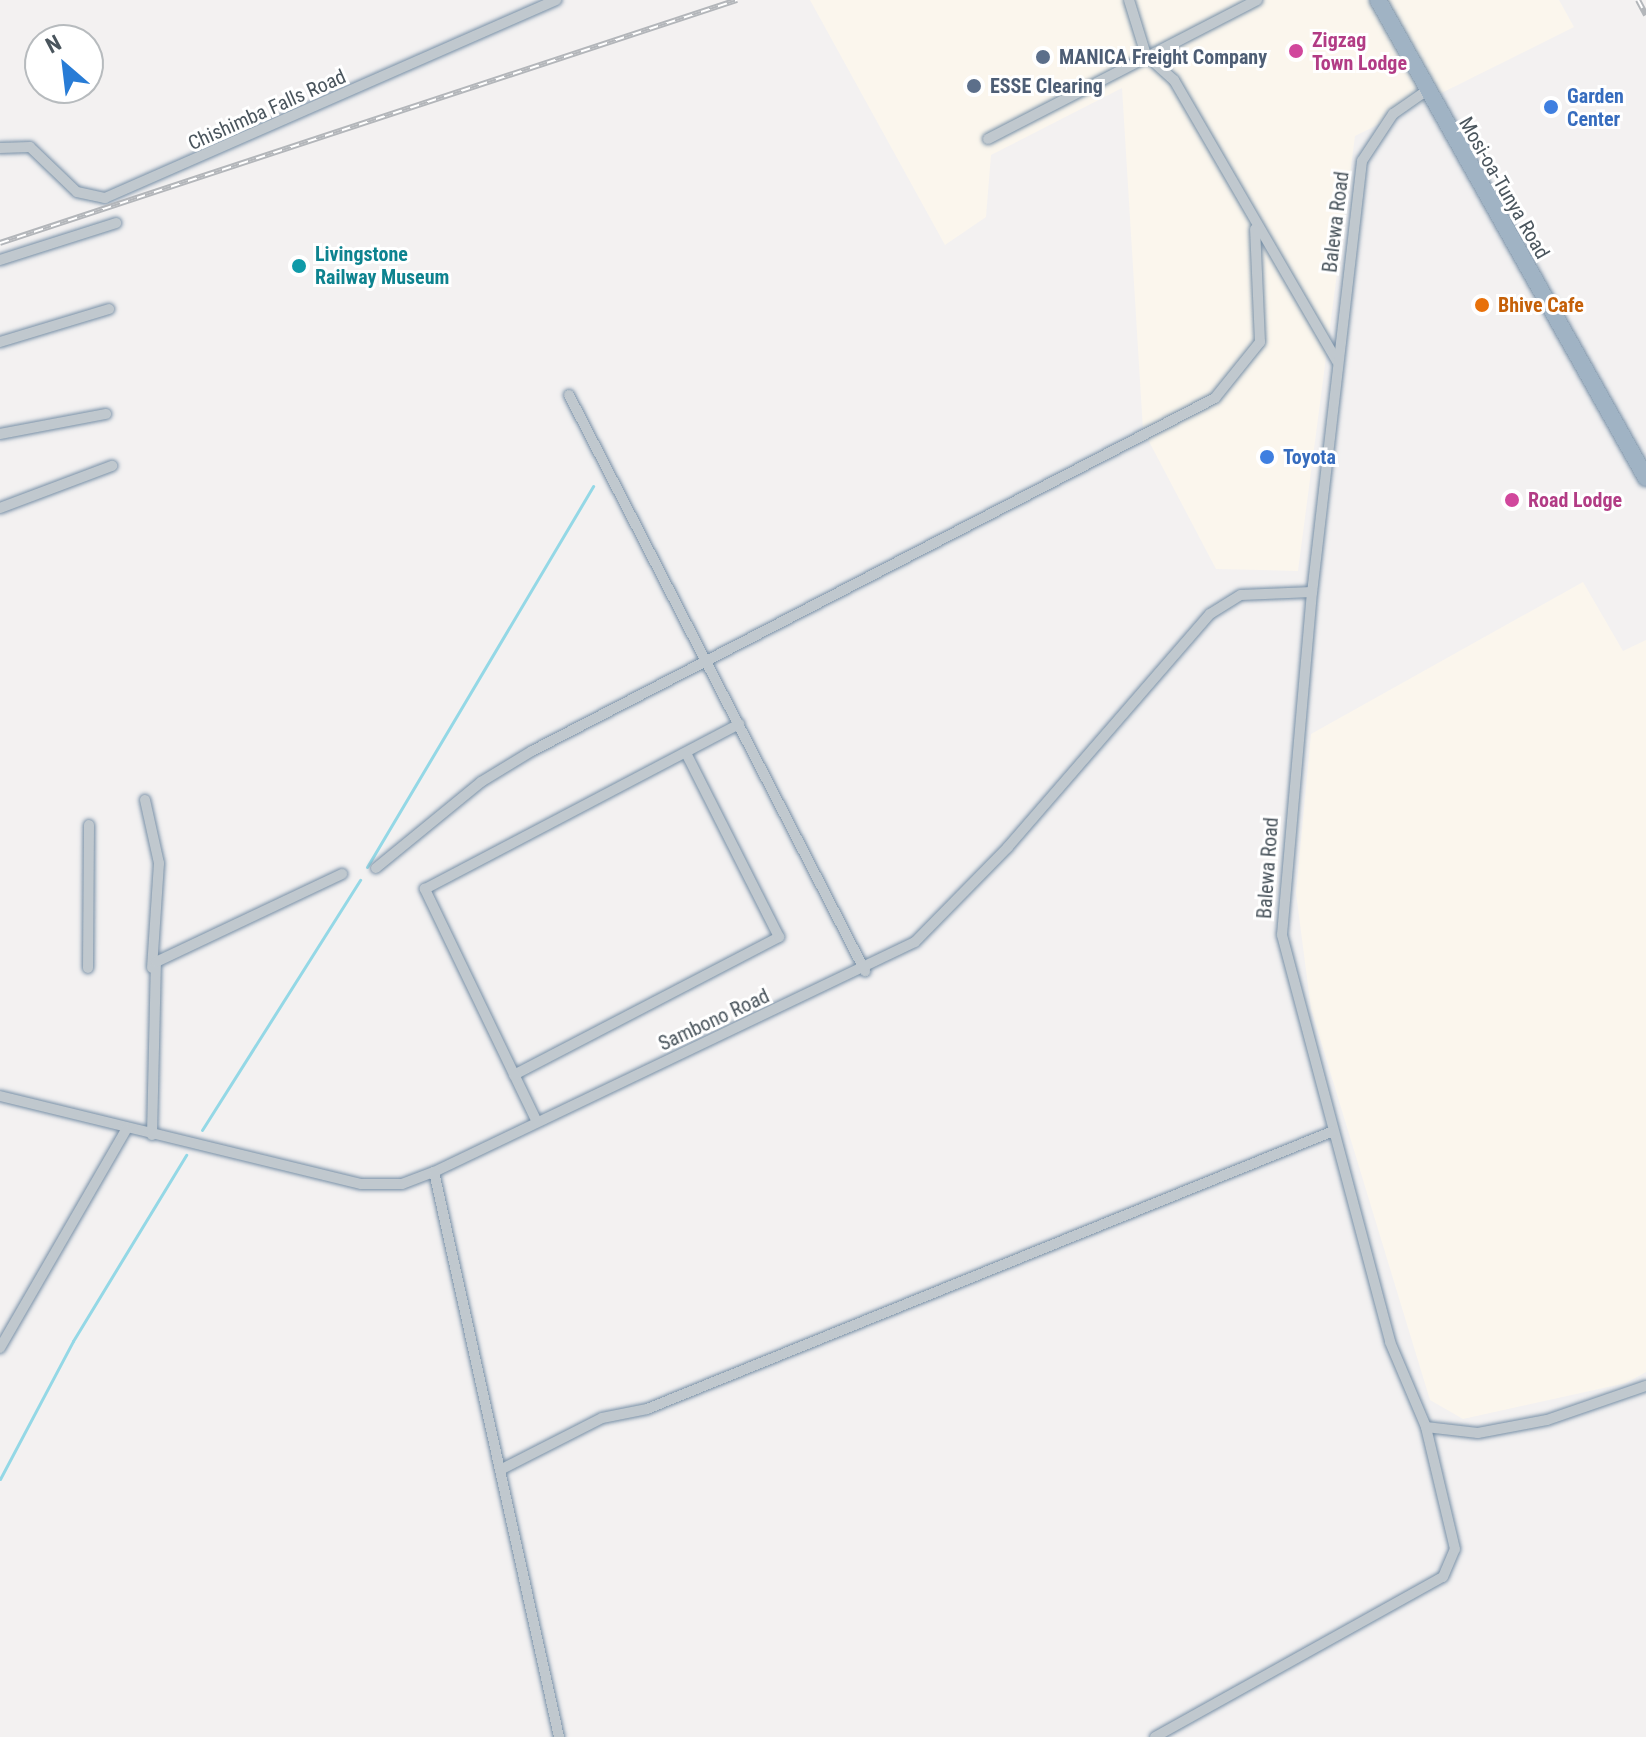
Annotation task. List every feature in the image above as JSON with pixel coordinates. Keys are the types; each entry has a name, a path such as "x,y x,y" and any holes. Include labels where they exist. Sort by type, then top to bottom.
{"highway":[{"name":"Mosi-oa-Tunya Road","path":"1378,0 1426,91 1646,478"}],"street":[{"name":"Chishimba Falls Road","path":"0,148 30,147 77,192 105,198 557,0"},
{"path":"1129,0 1146,55 1174,80 1255,229 1337,361"},
{"path":"988,139 1257,0"},
{"name":"Balewa Road","path":"1155,1737 1443,1577 1455,1549 1426,1427 1390,1342 1331,1132 1282,935 1312,592 1362,161 1393,114 1426,91"},
{"path":"0,260 116,223"},
{"path":"376,868 498,770 708,664 1215,398 1260,342 1255,229"},
{"path":"0,342 109,309"},
{"path":"569,395 865,971"},
{"path":"0,434 106,414"},
{"path":"0,508 112,466"},
{"name":"Sambono Road","path":"0,1096 126,1130 361,1184 402,1184 434,1172 865,971 915,942 953,907 1210,614 1241,595 1312,592"},
{"path":"537,1122 425,889 739,724"},
{"path":"514,1075 779,937 686,753"},
{"path":"145,800 159,863 152,970 152,1135"},
{"path":"88,968 89,825"},
{"path":"152,970 166,957 342,874"},
{"path":"0,1348 126,1130"},
{"path":"500,1470 602,1418 647,1409 1331,1132"},
{"path":"434,1172 559,1737"},
{"path":"1426,1427 1478,1433 1573,1413 1646,1386"}],"shaded area":[{"path":"810,0 1559,0 1574,27 1355,136 1298,571 1216,569 1143,430 1122,88 991,155 986,217 945,245"},
{"path":"1583,582 1623,651 1646,640 1646,1372 1626,1383 1463,1419 1430,1400 1311,1009 1296,893 1311,734"}],"waterway":[{"path":"367,867 593,486"},
{"path":"202,1130 360,880"},
{"path":"0,1479 73,1341 186,1155"}],"railway":[{"path":"0,243 737,0"},
{"path":"1638,0 1646,15"}],"place":[{"name":"Zigzag Town Lodge","path":"1296,51"},
{"name":"MANICA Freight Company","path":"1043,57"},
{"name":"ESSE Clearing","path":"974,86"},
{"name":"Garden Center","path":"1551,107"},
{"name":"Livingstone Railway Museum","path":"299,266"},
{"name":"Bhive Cafe","path":"1482,305"},
{"name":"Toyota","path":"1267,457"},
{"name":"Road Lodge","path":"1512,500"}]}
